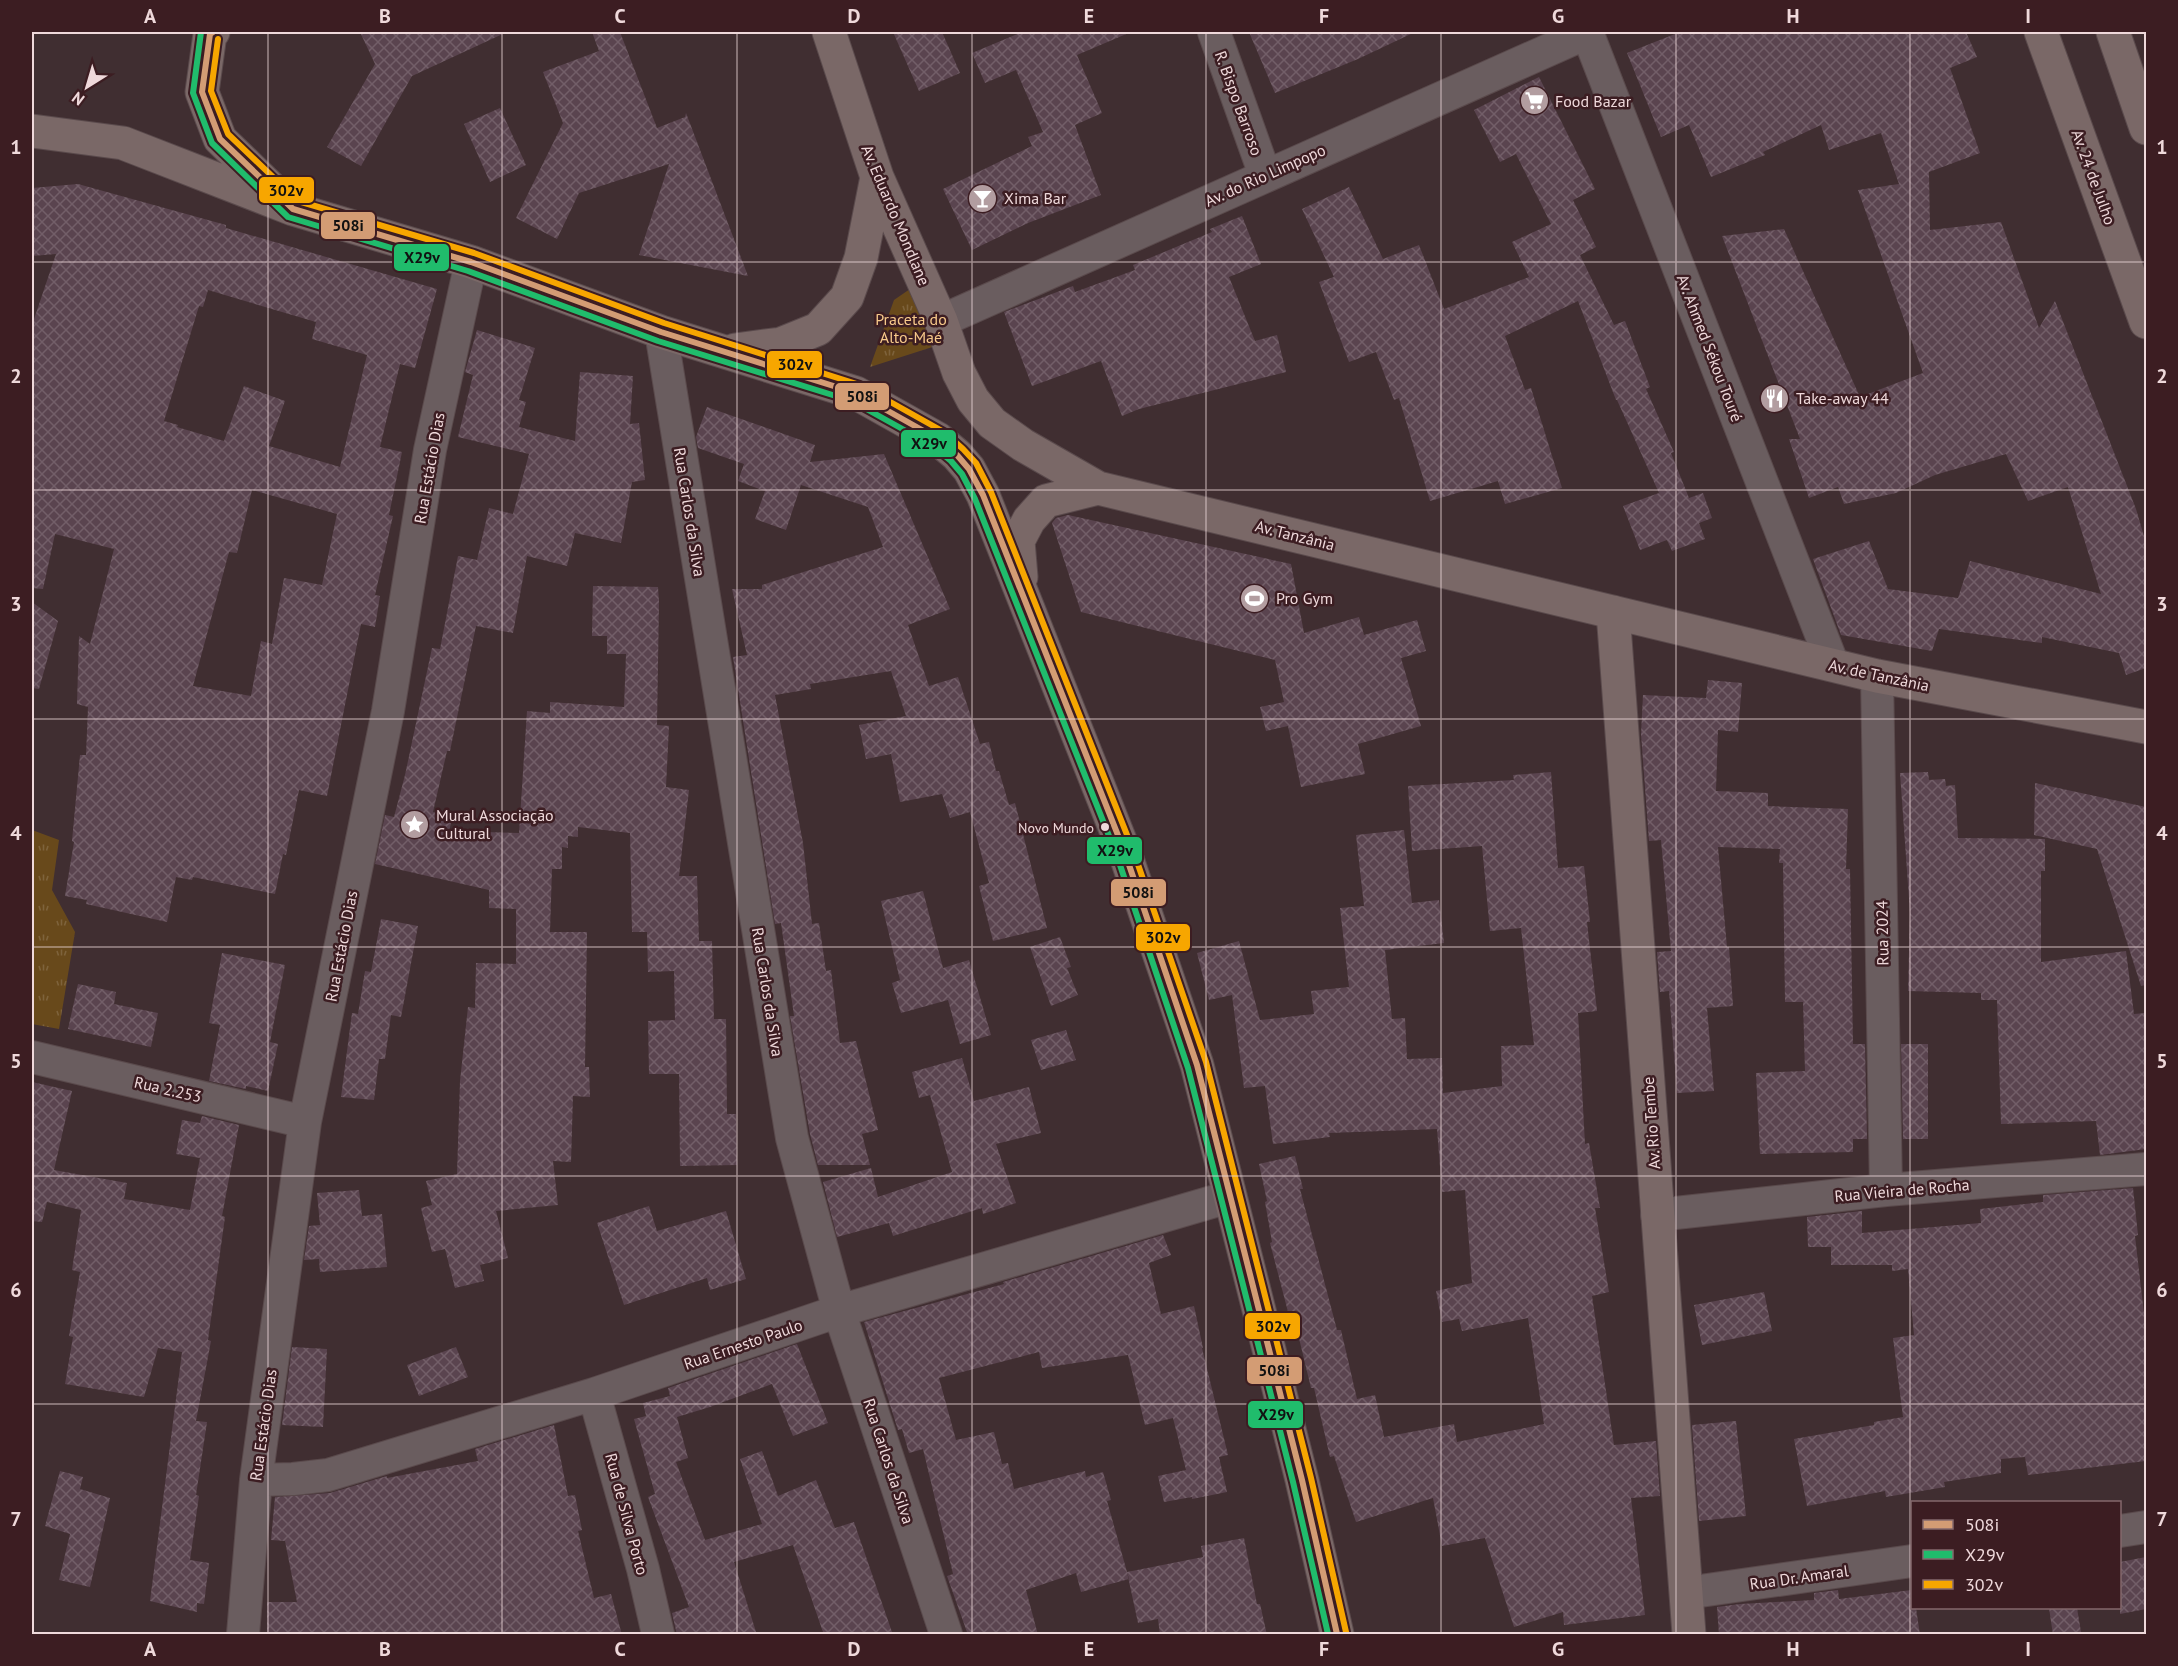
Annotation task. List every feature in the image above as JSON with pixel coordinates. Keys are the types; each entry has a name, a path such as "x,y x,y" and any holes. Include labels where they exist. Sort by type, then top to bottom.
{"main road":[{"path":"213,32 210,34 202,92 220,139 293,209"},
{"name":"Av. Eduardo Mondlane","path":"829,32 877,177 941,321 959,373 973,400 992,423"},
{"name":"Av. 24 de Julho","path":"2041,32 2146,322"},
{"path":"2113,32 2146,128"},
{"path":"32,131 123,143 293,209 471,262 661,332 856,393 938,439 957,455 969,469 983,495 1125,853 1197,1065 1302,1480 1337,1635"},
{"path":"724,351 781,344 818,329 847,297 861,258 877,177"},
{"name":"Av. Tanzânia","path":"992,423 1023,445 1098,488 1613,612"},
{"path":"1022,594 1018,541 1029,520 1046,501 1098,488"},
{"name":"Av. de Tanzânia","path":"1613,612 1877,676 2146,727"},
{"name":"Av. Rio Tembe","path":"1613,612 1689,1635"}],"street":[{"name":"R. Bispo Barroso","path":"1214,32 1265,175"},
{"name":"Av. do Rio Limpopo","path":"941,321 1587,32"},
{"name":"Av. Ahmed Sékou Touré","path":"1587,32 1833,665"},
{"name":"Rua Estácio Dias","path":"243,1635 256,1480 305,1122 388,711 430,450 471,262"},
{"name":"Rua Carlos da Silva","path":"661,332 792,1138 839,1311 946,1635"},
{"name":"Rua 2024","path":"1877,676 1886,1190"},
{"name":"Rua 2.253","path":"32,1057 305,1122"},
{"name":"Rua Vieira de Rocha","path":"1658,1215 1886,1190 2146,1169"},
{"name":"Rua Ernesto Paulo","path":"256,1480 328,1475 594,1394 839,1311 1229,1197"},
{"name":"Rua de Silva Porto","path":"594,1394 643,1569 658,1635"},
{"path":"2121,1531 2146,1527"},
{"name":"Rua Dr. Amaral","path":"1686,1593 1911,1561"}],"green space":[{"name":"Praceta do Alto-Maé","path":"910,289 948,342 870,367 894,300"},
{"path":"32,830 59,840 52,890 75,932 59,1029 32,1024"}],"building":[{"path":"360,32 507,32 412,76 361,166 327,147 375,64"},
{"path":"592,32 620,32 657,128 685,117 686,113 748,276 639,255 669,164 579,193 557,239 516,218 563,123 543,72 599,51"},
{"path":"893,32 942,32 960,73 919,91"},
{"path":"1022,32 1131,32 1077,55 1102,113 1075,125 1101,195 1028,223 972,250 943,189 1032,146 1028,137 1043,132 1016,70 985,83 972,53"},
{"path":"1249,32 1415,32 1358,59 1275,93"},
{"path":"1680,32 1966,32 1977,57 1950,68 1980,153 1929,172 1930,230 2001,222 2039,328 2055,301 2136,509 2146,543 2146,668 2126,675 2119,653 2042,637 2042,643 1939,629 1932,651 1841,635 1813,559 1869,541 1888,589 1958,598 1970,561 2101,594 2068,487 2028,501 2006,454 1935,475 1896,493 1844,504 1838,487 1809,498 1789,439 1800,439 1722,236 1784,229 1860,397 1923,373 1858,190 1899,184 1881,133 1829,150 1821,125 1763,152 1765,155 1711,177 1689,125 1661,137 1627,53"},
{"path":"1539,77 1595,189 1573,200 1596,247 1580,255 1614,325 1625,321 1650,387 1646,389 1674,452 1671,453 1689,498 1703,493 1712,518 1699,523 1705,539 1672,551 1667,540 1640,550 1623,506 1659,493 1616,400 1578,301 1505,336 1525,390 1531,388 1562,488 1505,504 1498,481 1430,501 1399,398 1394,400 1376,352 1349,362 1319,282 1334,277 1302,209 1349,187 1383,259 1419,245 1444,309 1529,277 1512,242 1551,224 1516,154 1500,162 1474,110"},
{"path":"500,108 526,165 490,182 464,124"},
{"path":"78,184 226,225 226,228 437,289 415,368 400,364 380,447 402,452 389,515 393,516 375,595 380,596 375,627 361,624 327,796 299,790 286,855 283,854 275,894 193,877 192,880 176,877 167,922 86,904 87,900 65,896 74,842 72,841 80,755 86,755 88,707 77,704 79,636 90,644 114,549 55,534 43,589 32,588 32,325 56,254 32,256 32,188","holes":["208,290 316,322 312,339 367,355 340,467 269,446 285,401 244,386 224,441 164,421 199,306 203,307","252,490 337,514 322,585 284,578 272,644 261,641 251,696 193,686 229,552 237,553"]},
{"path":"1242,216 1261,264 1229,277 1255,341 1277,335 1286,372 1139,409 1122,416 1101,361 1032,386 1004,312 1073,286 1075,292 1135,270 1133,265 1212,232 1210,229"},
{"path":"477,330 535,348 519,400 526,402 519,427 575,441 580,372 633,376 630,424 639,423 645,480 632,482 621,543 575,533 567,566 527,556 513,633 476,626 450,751 447,751 433,812 453,816 449,831 519,833 527,711 550,713 550,702 624,707 626,654 607,654 607,636 592,636 593,586 658,587 657,725 669,726 666,787 689,790 679,876 697,876 699,941 712,941 714,1019 726,1019 727,1114 736,1114 737,1165 680,1166 679,1074 649,1074 648,1021 675,1020 674,971 648,972 647,932 632,932 630,833 578,827 578,837 568,836 568,848 562,847 562,869 552,869 550,932 587,932 585,1067 589,1067 590,1097 573,1096 571,1162 553,1161 558,1205 496,1211 508,1258 480,1265 484,1281 455,1288 445,1249 432,1252 421,1208 432,1205 426,1181 457,1174 460,1081 468,1007 475,1008 476,963 516,964 516,909 489,908 489,890 375,864 385,815 394,817 432,648 440,649 458,556 477,560 489,508 513,514 529,454 458,437 473,375 465,372"},
{"path":"707,407 815,445 810,462 884,454 950,609 908,625 929,686 958,677 980,744 989,742 996,771 999,771 1009,805 1015,803 1047,928 993,941 979,886 989,883 970,812 950,818 942,794 900,802 891,754 866,759 859,725 906,716 891,671 810,684 811,689 775,695 803,843 812,924 819,923 826,971 831,970 840,1043 856,1041 878,1130 862,1134 870,1165 818,1165 810,1134 790,1016 794,1016 781,923 775,924 733,657 747,655 732,589 762,589 762,585 883,547 868,507 801,485 786,530 755,519 765,491 738,481 744,464 698,448 696,437"},
{"path":"1068,515 1291,564 1304,633 1359,617 1364,635 1417,620 1426,651 1401,658 1421,726 1358,744 1365,774 1301,787 1288,726 1266,731 1260,707 1284,702 1275,660 1081,612 1052,523 1056,518"},
{"path":"32,602 58,621 39,689 32,688"},
{"path":"1708,680 1742,683 1738,732 1718,730 1716,791 1768,793 1768,806 1848,809 1846,869 1850,869 1853,1044 1865,1044 1867,1139 1853,1139 1853,1152 1760,1154 1756,1073 1805,1071 1803,1002 1785,1002 1783,863 1779,863 1780,849 1718,847 1733,1006 1707,1008 1714,1091 1677,1093 1669,991 1660,992 1657,952 1671,951 1661,840 1649,841 1641,734 1643,695 1706,698"},
{"path":"1551,772 1558,868 1584,866 1590,922 1587,922 1597,1011 1578,1013 1585,1144 1589,1143 1600,1208 1595,1208 1609,1292 1592,1296 1614,1445 1656,1441 1660,1496 1631,1498 1645,1615 1564,1625 1563,1612 1514,1627 1485,1538 1442,1546 1433,1498 1356,1522 1334,1456 1330,1457 1314,1388 1311,1388 1297,1330 1293,1331 1270,1243 1272,1242 1265,1202 1267,1201 1259,1164 1295,1156 1303,1189 1300,1189 1337,1330 1341,1330 1357,1399 1375,1395 1384,1437 1454,1424 1457,1442 1544,1424 1528,1318 1462,1331 1459,1319 1442,1322 1436,1291 1472,1283 1465,1190 1442,1192 1437,1129 1329,1133 1330,1137 1273,1144 1265,1086 1244,1088 1232,995 1209,1000 1197,953 1239,941 1260,1020 1314,1014 1311,991 1349,987 1340,908 1364,906 1356,835 1404,830 1412,903 1439,900 1444,943 1385,950 1392,1019 1405,1018 1407,1059 1442,1058 1443,1093 1502,1086 1501,1046 1534,1045 1521,928 1490,931 1482,846 1412,851 1408,786 1514,780 1513,775"},
{"path":"1928,772 1929,780 1945,779 1946,786 1955,785 1958,838 2045,839 2045,871 2041,871 2041,962 2126,951 2134,1014 2146,1013 2146,1149 2100,1155 2096,1121 2001,1124 1997,1000 1981,1000 1981,993 1908,991 1910,913 1900,773"},
{"path":"2035,783 2146,807 2146,985 2141,986 2097,849 2034,835"},
{"path":"923,891 943,968 969,960 991,1035 960,1044 948,1000 901,1013 892,983 900,980 881,901"},
{"path":"381,919 418,926 401,1017 391,1015 385,1059 379,1059 374,1100 341,1097 352,1013 358,1014 365,971 371,972"},
{"path":"1060,937 1071,967 1067,968 1078,995 1051,1006 1030,947"},
{"path":"222,953 285,965 270,1042 278,1044 268,1091 209,1081 220,1025 209,1023"},
{"path":"78,984 116,992 114,1004 158,1013 151,1047 68,1029"},
{"path":"1066,1030 1076,1060 1041,1070 1031,1040"},
{"path":"1901,1044 1928,1044 1928,1139 1903,1139"},
{"path":"962,1058 974,1101 1029,1087 1041,1133 996,1144 1016,1203 983,1214 982,1208 893,1236 889,1223 837,1237 823,1182 871,1168 878,1197 952,1172 930,1095 919,1098 912,1072"},
{"path":"32,1082 72,1091 54,1170 127,1183 124,1199 190,1210 200,1158 176,1154 182,1120 200,1123 202,1116 239,1125 222,1216 225,1217 208,1340 211,1341 196,1421 207,1422 196,1495 199,1496 190,1560 209,1563 204,1604 197,1603 197,1612 150,1601 182,1352 158,1348 144,1397 65,1384 73,1337 69,1336 80,1272 72,1270 81,1210 47,1202 42,1222 32,1221"},
{"path":"2133,1188 2138,1235 2135,1236 2146,1331 2146,1461 2028,1475 2025,1457 2001,1459 2001,1473 1944,1482 1945,1487 1886,1497 1885,1491 1807,1506 1794,1439 1874,1425 1874,1422 1903,1417 1893,1338 1914,1335 1908,1269 1892,1271 1892,1265 1831,1265 1831,1247 1808,1247 1807,1217 1862,1211 1862,1233 1981,1223 1980,1209 2043,1202 2043,1195"},
{"path":"359,1190 362,1216 382,1214 387,1267 320,1272 319,1259 304,1260 309,1226 320,1225 317,1193"},
{"path":"649,1206 657,1231 726,1211 746,1279 710,1290 707,1278 624,1305 597,1223"},
{"path":"1163,1235 1171,1255 1149,1263 1161,1314 1194,1306 1228,1455 1219,1457 1227,1492 1164,1502 1158,1476 1186,1470 1173,1418 1145,1425 1128,1355 1042,1368 1039,1352 939,1378 956,1440 994,1432 1002,1464 1008,1463 1014,1489 1085,1471 1086,1477 1103,1472 1111,1500 1107,1501 1129,1579 1081,1592 1076,1573 1026,1590 1038,1635 968,1635 947,1576 953,1574 923,1449 909,1453 902,1429 898,1430 864,1322 1004,1284 1003,1282"},
{"path":"1764,1292 1772,1331 1702,1345 1694,1305"},
{"path":"797,1344 828,1423 793,1436 772,1384 677,1417 688,1458 676,1462 705,1540 762,1524 740,1459 762,1451 778,1496 816,1480 835,1528 854,1522 893,1635 824,1635 793,1545 734,1562 757,1635 677,1635 672,1613 689,1607 648,1497 655,1494 634,1419 646,1416 643,1403 670,1396 668,1388"},
{"path":"292,1347 327,1349 323,1427 282,1425"},
{"path":"456,1347 468,1377 419,1396 407,1365"},
{"path":"1736,1421 1746,1516 1699,1521 1692,1425"},
{"path":"554,1425 568,1496 575,1495 582,1530 578,1531 594,1598 611,1594 622,1635 267,1635 267,1602 297,1602 285,1541 271,1540 275,1497 330,1493 387,1476 387,1478 478,1461 475,1449"},
{"path":"60,1471 83,1477 80,1489 110,1498 90,1587 59,1580 70,1534 45,1526"},
{"path":"1244,1538 1257,1604 1260,1604 1267,1635 1160,1635 1158,1619 1138,1623 1127,1572 1203,1557 1201,1546"},
{"path":"2146,1557 2146,1609 2120,1614 2121,1562"},
{"path":"1838,1590 1839,1599 1911,1590 1911,1609 1916,1609 1920,1635 1719,1635 1717,1607 1814,1600 1814,1593"},
{"path":"2049,1609 2077,1609 2081,1632 2053,1635"}],"transit line":[{"name":"X29v","path":"201,32 193,93 212,143 288,217 468,271 658,341 852,401 933,446 962,474 975,499 1117,856 1188,1068 1293,1482 1328,1634"},
{"name":"508i","path":"213,32 210,34 202,92 220,139 293,209 471,262 661,332 856,393 938,439 969,469 983,495 1125,853 1197,1065 1302,1480 1337,1634"},
{"name":"302v","path":"218,39 211,91 228,134 298,201 474,253 664,323 860,385 944,432 976,463 991,492 1133,850 1206,1062 1311,1478 1346,1632"}],"place":[{"name":"Food Bazar","path":"1534,101"},
{"name":"Xima Bar","path":"983,198"},
{"name":"Take-away 44","path":"1775,398"},
{"name":"Pro Gym","path":"1255,598"},
{"name":"Mural Associação Cultural","path":"415,824"},
{"name":"Novo Mundo","path":"1105,827"}]}
